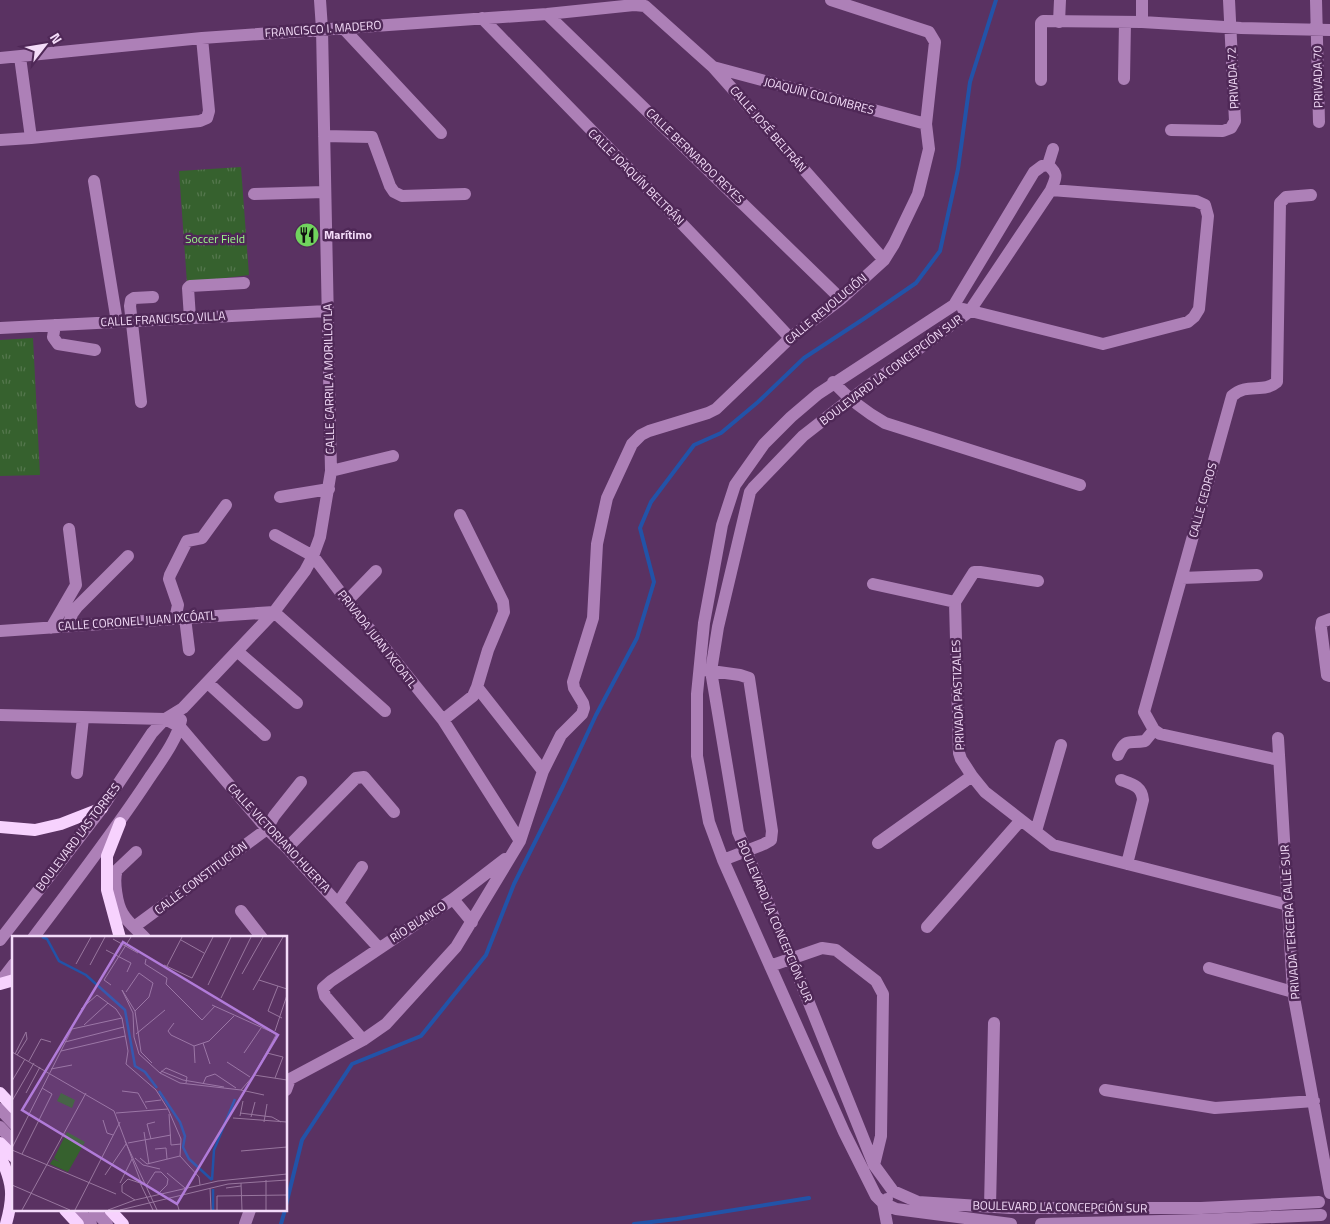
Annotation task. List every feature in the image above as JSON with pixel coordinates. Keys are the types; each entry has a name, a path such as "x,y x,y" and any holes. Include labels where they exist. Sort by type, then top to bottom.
{"main road":[{"path":"0,827 35,830 61,824 102,808"},
{"path":"119,936 107,890 107,856 120,823"},
{"path":"0,1087 12,1091"},
{"path":"0,1093 12,1106"},
{"path":"0,1143 12,1155"},
{"path":"0,1156 10,1180 12,1202 6,1224"},
{"path":"67,1212 78,1224"}],"street":[{"name":"CALLE CARRIL A MORILLOTLA","path":"152,732 165,719 183,708 274,612 305,571 320,537 331,471 320,0"},
{"name":"CALLE REVOLUCIÓN","path":"543,771 560,735 582,714 584,708 573,682 593,618 598,544 608,498 632,444 641,435 649,431 716,409 790,338 841,299 884,260 894,244 918,194 929,149 926,124 935,42 929,32 831,0"},
{"path":"1059,22 1060,0"},
{"path":"1142,0 1142,22"},
{"path":"1229,0 1230,27"},
{"name":"PRIVADA 70","path":"1316,0 1319,122"},
{"name":"FRANCISCO I. MADERO","path":"0,58 202,38 547,14 634,5 646,6"},
{"name":"CALLE JOSÉ BELTRÁN","path":"646,6 713,67 884,260"},
{"name":"CALLE BERNARDO REYES","path":"547,14 841,299"},
{"name":"CALLE JOAQUÍN BELTRÁN","path":"482,18 710,252 790,338"},
{"path":"1041,80 1041,23 1043,21 1142,22 1317,31 1330,30"},
{"path":"1124,79 1125,22"},
{"name":"PRIVADA 72","path":"1171,130 1223,131 1231,128 1235,121 1230,27"},
{"path":"343,28 441,133"},
{"path":"0,140 200,121 207,118 209,110 202,38"},
{"path":"20,56 31,138"},
{"name":"JOAQUÍN COLOMBRES","path":"713,67 926,124"},
{"path":"324,136 372,137 390,186 394,192 402,196 465,194"},
{"path":"954,305 969,312 1103,344 1188,322 1194,317 1199,309 1208,216 1205,206 1196,201 1051,190 1057,176 1048,165 1053,150"},
{"name":"BOULEVARD LA CONCEPCIÓN SUR","path":"1048,165 1042,166 1034,172 954,305 833,382 791,417 764,444 735,485 722,525 704,623 705,670 738,832 874,1165 893,1191 918,1202 1196,1218"},
{"path":"94,181 117,322"},
{"name":"BOULEVARD LA CONCEPCIÓN SUR","path":"1011,1224 896,1209 883,1203 876,1196 844,1132 723,860 709,822 697,756 697,694 718,627 750,492 803,436 969,312 1051,190"},
{"path":"254,194 325,192"},
{"name":"CALLE CEDROS","path":"1154,730 1144,712 1232,396 1238,390 1271,387 1277,382 1280,203 1286,198 1311,195"},
{"path":"190,318 188,288 190,286 244,283"},
{"path":"141,402 131,321 131,300 134,298 153,297"},
{"name":"CALLE FRANCISCO VILLA","path":"0,328 327,311"},
{"path":"55,325 53,337 58,344 95,350"},
{"path":"833,382 849,400 885,423 1080,485"},
{"path":"331,471 393,456"},
{"path":"280,498 329,489"},
{"path":"189,650 170,575 187,541 202,538 226,505"},
{"path":"443,720 473,696 488,650 504,612 503,602 460,515"},
{"path":"50,628 76,585 70,529"},
{"path":"275,535 313,556"},
{"path":"68,626 77,606 128,556"},
{"name":"PRIVADA JUAN IXCOATL","path":"313,556 443,720 520,841"},
{"path":"347,601 376,570"},
{"path":"873,584 955,602 974,572 1038,581"},
{"path":"1182,578 1257,575"},
{"name":"PRIVADA PASTIZALES","path":"955,602 959,753 972,776 985,792 1053,845 1288,905"},
{"path":"274,612 385,711"},
{"name":"CALLE CORONEL JUAN IXCÓATL","path":"0,631 274,612"},
{"path":"1330,619 1322,622 1321,628 1327,676 1330,676"},
{"path":"237,650 297,703"},
{"path":"705,670 749,678 772,830 771,840 723,860"},
{"path":"208,683 264,735"},
{"path":"288,1081 364,1040 386,1024 456,947 520,841 543,771 477,687"},
{"path":"0,715 165,719 180,727 183,708"},
{"path":"78,773 83,718"},
{"name":"BOULEVARD LAS TORRES","path":"35,936 120,823 170,746 180,727"},
{"name":"CALLE VICTORIANO HUERTA","path":"180,727 267,829 287,848 379,948"},
{"path":"1118,754 1123,744 1145,741 1154,730 1160,734 1280,760"},
{"name":"BOULEVARD LAS TORRES","path":"0,940 102,808 152,732"},
{"name":"PRIVADA TERCERA CALLE SUR","path":"1278,738 1294,992 1330,1192"},
{"path":"1036,831 1062,745"},
{"path":"287,848 360,776 364,777 394,812"},
{"path":"878,843 972,776"},
{"path":"1121,780 1140,788 1143,793 1143,800 1127,864"},
{"path":"267,829 274,816 301,782"},
{"path":"927,927 1021,820"},
{"name":"CALLE CONSTITUCIÓN","path":"134,927 267,829"},
{"path":"136,852 115,874 116,893 122,913 143,936"},
{"name":"RÍO BLANCO","path":"364,1040 325,996 324,988 331,981 379,948 454,899 512,854"},
{"path":"338,903 362,867"},
{"path":"454,899 472,922"},
{"path":"241,911 260,936"},
{"path":"770,966 822,948 836,950 876,981 883,994 882,1136 874,1165"},
{"path":"0,983 12,967"},
{"path":"1209,968 1294,992"},
{"path":"990,1207 994,1023"},
{"path":"1105,1090 1215,1108 1314,1101"},
{"path":"0,1109 12,1122"},
{"path":"0,1127 12,1140"},
{"path":"887,1224 883,1203 893,1191"},
{"path":"1323,1212 1325,1194 1330,1192"},
{"path":"1010,1208 1015,1224"},
{"path":"80,1212 91,1224"},
{"path":"96,1212 107,1224"},
{"path":"245,1224 249,1212"},
{"name":"BOULEVARD LA CONCEPCIÓN SUR","path":"1041,1224 1323,1212"}],"green space":[{"name":"Soccer Field","path":"241,167 249,275 187,283 179,171"},
{"path":"33,338 40,475 0,476 0,340"}],"waterway":[{"path":"288,1197 302,1140 352,1064 421,1036 486,955 514,884 596,715 637,638 654,582 640,528 651,502 694,445 721,433 758,402 804,358 916,283 940,251 958,169 970,82 996,0"},
{"path":"634,1224 809,1198"},
{"path":"281,1224 284,1212"}],"place":[{"name":"Marítimo","path":"307,235"}]}
